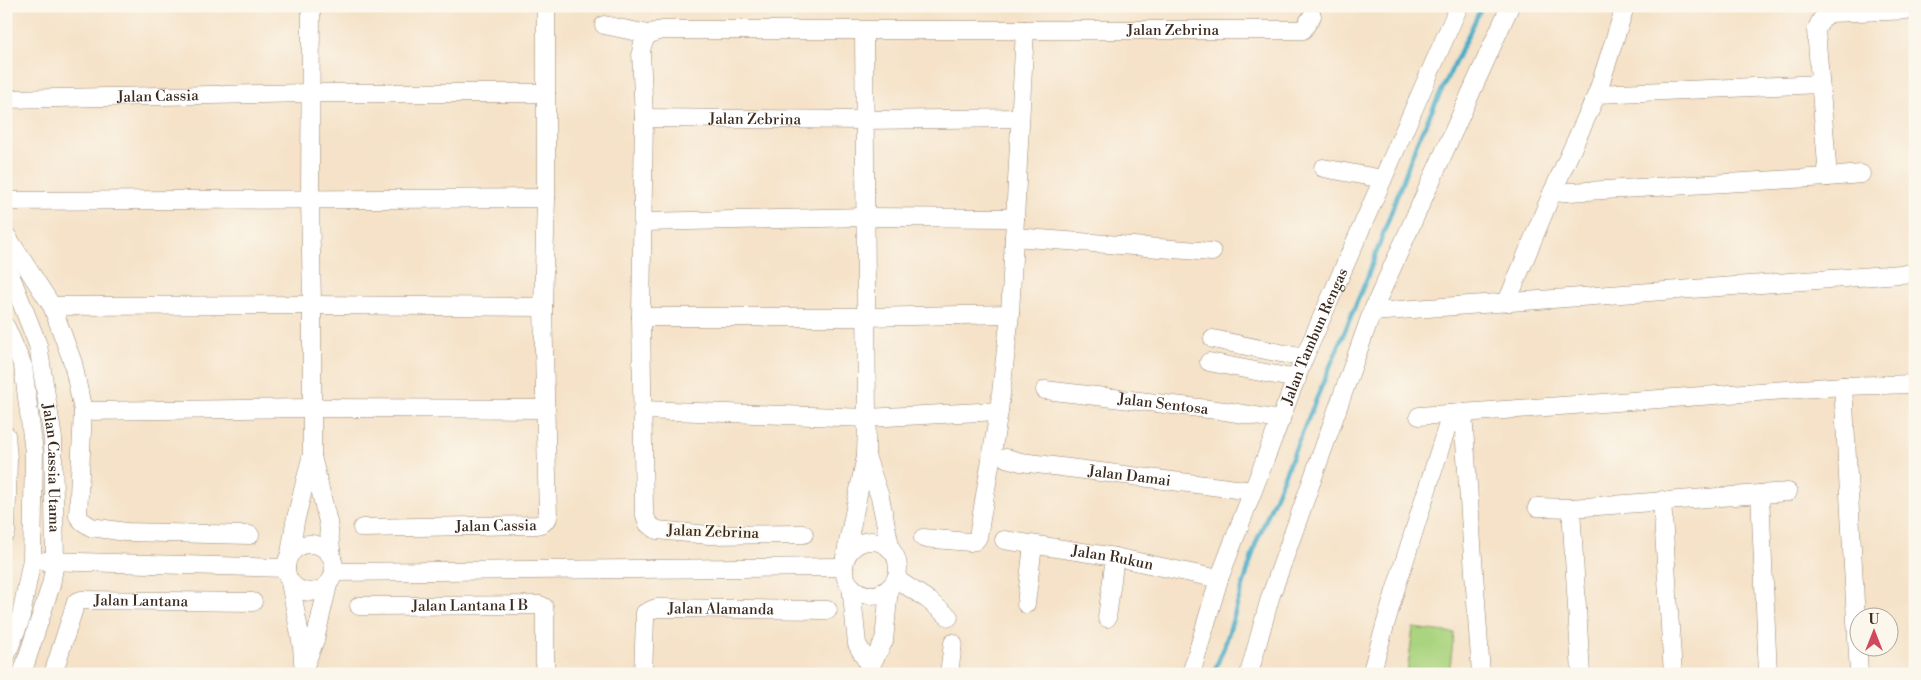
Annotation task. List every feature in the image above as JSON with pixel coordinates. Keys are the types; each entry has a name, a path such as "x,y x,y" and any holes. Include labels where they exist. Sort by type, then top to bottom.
{"street":[{"path":"304,671 315,640 331,571 328,522 312,454 311,6"},
{"name":"Jalan Cassia","path":"362,528 537,524 544,523 548,518 544,307 546,6"},
{"name":"Jalan Tambun Rengas","path":"1191,674 1219,578 1304,358 1459,6"},
{"path":"1249,674 1270,598 1372,312 1510,6"},
{"path":"1507,302 1552,193 1597,94 1624,10"},
{"path":"1828,177 1816,30 1820,20 1829,13 1915,10"},
{"name":"Jalan Zebrina","path":"604,24 648,34 664,30 1303,30 1312,16"},
{"path":"923,538 970,542 975,541 978,537 999,412 1010,314 1024,30"},
{"path":"864,31 866,120 866,456 845,562 846,577 851,586 857,644 870,670"},
{"name":"Jalan Zebrina","path":"648,34 642,42 641,52 644,118 641,317 644,512 648,524 657,530 709,535 804,534"},
{"path":"1597,94 1820,84"},
{"name":"Jalan Cassia","path":"6,99 310,93 546,92"},
{"name":"Jalan Zebrina","path":"644,118 866,120 1020,118"},
{"path":"1323,168 1382,179"},
{"path":"1552,193 1861,174"},
{"path":"6,201 546,198"},
{"path":"643,222 865,217 1015,218"},
{"path":"6,235 52,306 73,363 83,411 78,516 82,522 91,527 126,532 250,535"},
{"path":"1014,237 1212,252"},
{"name":"Jalan Cassia Utama","path":"6,264 38,345 54,439 55,562 51,585 22,674"},
{"path":"1372,312 1915,273"},
{"path":"52,306 312,305 544,307"},
{"path":"641,317 865,317 1010,314"},
{"name":"Jalan Cassia Utama","path":"6,327 23,366 34,452 32,559 20,621 6,656"},
{"path":"1213,339 1304,358"},
{"path":"1209,362 1297,379"},
{"path":"1419,416 1843,386 1915,384"},
{"path":"1843,386 1859,674"},
{"name":"Jalan Sentosa","path":"1045,390 1225,411 1280,420"},
{"path":"83,411 312,408 546,409"},
{"path":"642,410 867,418 999,412"},
{"path":"1372,674 1395,591 1457,414"},
{"path":"1457,414 1481,674"},
{"path":"6,435 8,458 6,531 32,530"},
{"path":"304,671 302,646 288,568 294,522 312,454"},
{"path":"866,456 880,497 891,550 896,559 898,569 892,583 884,641 870,670"},
{"name":"Jalan Damai","path":"1006,458 1021,462 1252,491"},
{"path":"1537,507 1571,508 1788,492"},
{"path":"1760,494 1768,674"},
{"path":"1662,500 1673,674"},
{"path":"1571,508 1581,674"},
{"name":"Jalan Rukun","path":"1004,540 1115,557 1219,578"},
{"path":"845,562 853,548 862,542 872,541 883,544 891,550"},
{"path":"303,544 312,544 327,551 331,571 315,592 308,592 301,591 288,568 303,544"},
{"path":"1026,604 1033,544"},
{"path":"1107,618 1115,557"},
{"path":"32,559 55,562 288,568"},
{"path":"331,571 845,562"},
{"path":"851,586 860,592 870,595 878,594 892,583"},
{"path":"892,583 927,599 949,617"},
{"name":"Jalan Lantana","path":"53,674 76,602 91,600 253,602"},
{"name":"Jalan Lantana I B","path":"360,606 540,605 544,607 546,614 545,674"},
{"name":"Jalan Alamanda","path":"643,674 645,618 646,613 650,610 656,608 828,610"},
{"path":"949,674 953,643"}],"green space":[{"path":"1413,628 1454,633 1449,674 1407,674"}],"waterway":[{"path":"1213,674 1225,645 1256,543 1367,278 1417,142 1482,6"}]}
